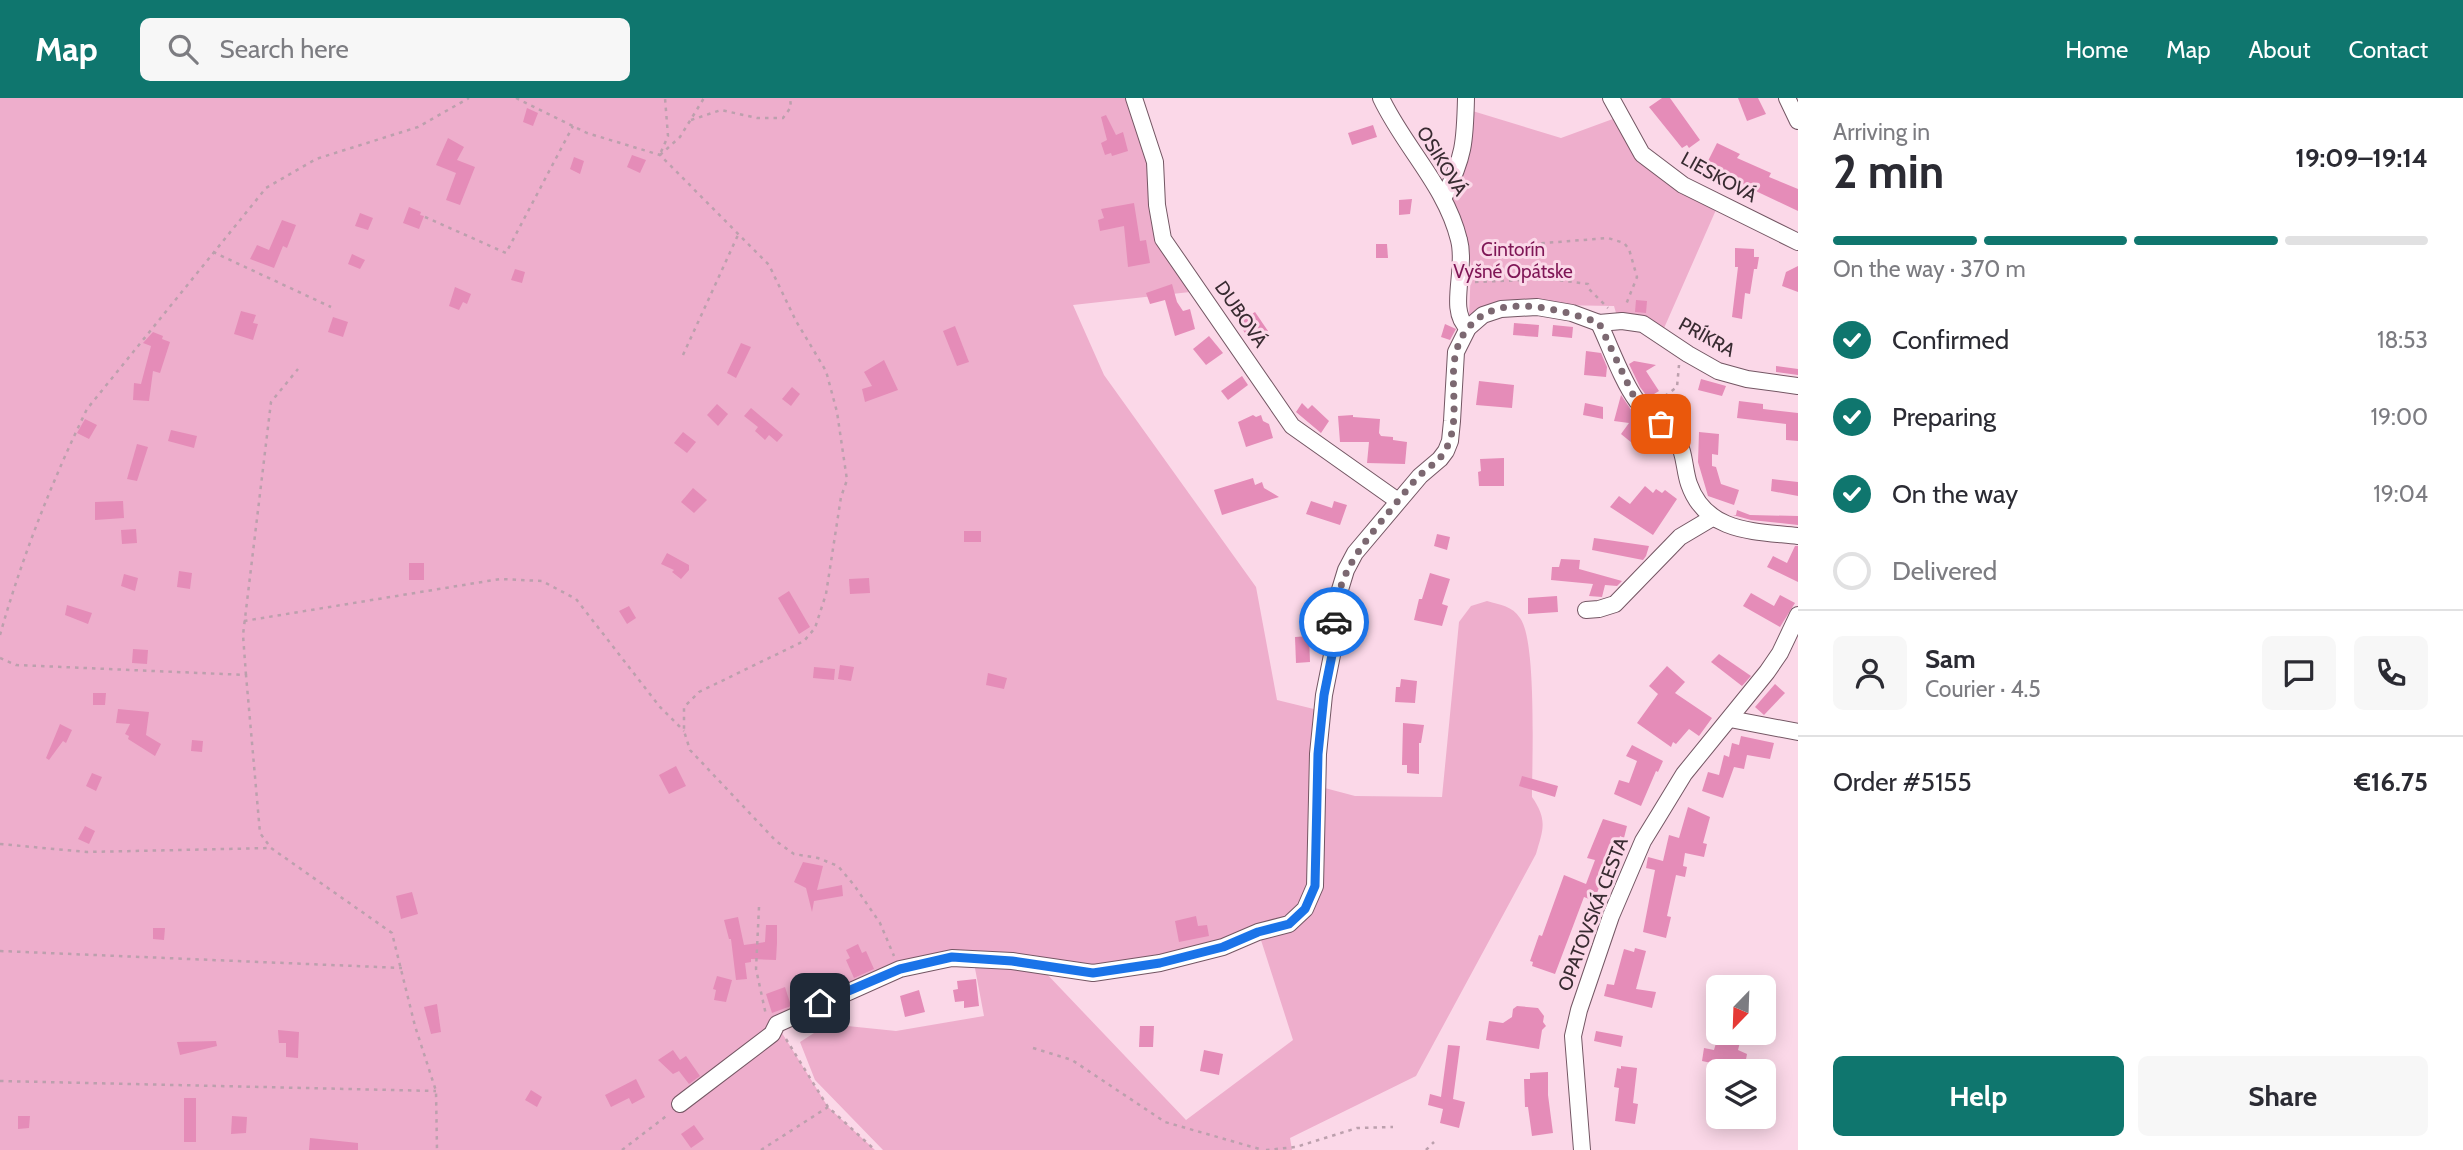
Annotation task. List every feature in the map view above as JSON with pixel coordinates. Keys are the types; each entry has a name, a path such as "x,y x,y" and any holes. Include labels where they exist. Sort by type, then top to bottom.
{"street":[{"name":"DUBOVÁ","path":"1134,98 1155,162 1157,205 1163,239 1292,426 1398,501"},
{"name":"OSIKOVÁ","path":"1381,98 1392,122 1444,197 1459,239 1462,257 1457,309 1461,321 1468,328"},
{"path":"1444,197 1459,167 1465,140 1466,98"},
{"name":"LIESKOVÁ","path":"1611,98 1642,154 1683,185 1798,242"},
{"path":"1787,98 1798,121"},
{"path":"680,1104 775,1029 900,969 952,957 1012,961 1093,973 1160,963 1223,947 1258,932 1289,924 1305,909 1315,886 1318,754 1324,695 1333,650 1335,606 1346,570 1355,553 1420,476 1440,459 1450,441 1454,360 1468,328 1483,315 1512,307 1549,309 1599,323 1636,401 1676,437 1698,505 1720,522 1751,531 1798,536"},
{"name":"PRÍKRA","path":"1599,323 1622,321 1643,324 1695,359 1732,375 1798,386"},
{"path":"1587,610 1599,610 1615,604 1681,537 1712,518"},
{"name":"OPATOVSKÁ CESTA","path":"1582,1150 1573,1036 1593,965 1611,916 1643,841 1684,774 1780,653 1798,615"},
{"path":"1730,719 1798,732"}],"path":[{"path":"0,635 16,576 68,447 87,409 266,188 316,159 418,127 469,98"},
{"path":"516,98 587,134 660,155 769,265 796,321 826,371 847,480 841,497 826,594 815,628 804,640 699,692 684,708 684,731 690,750 776,841 793,854 818,858 838,866 880,923 900,969"},
{"path":"660,155 668,136 665,98"},
{"path":"660,155 680,138 704,98"},
{"path":"691,120 721,110 757,118 783,118 792,107 790,98"},
{"path":"425,216 506,253 573,126"},
{"path":"683,355 738,235"},
{"path":"1482,248 1608,239 1624,243 1629,249 1637,277 1622,314 1622,321"},
{"path":"213,252 331,307"},
{"path":"1475,282 1550,279 1582,282 1588,284 1607,306"},
{"path":"1666,394 1676,387 1679,365 1695,359"},
{"path":"298,369 271,402 244,621 260,833 271,848 392,933 415,1026 436,1091 437,1150"},
{"path":"244,621 500,579 542,580 576,599 660,707 684,731"},
{"path":"0,658 16,665 246,675"},
{"path":"0,844 87,852 271,848"},
{"path":"759,908 755,969 764,1007 775,1029 828,1107 875,1150"},
{"path":"0,951 402,968"},
{"path":"1032,1048 1072,1060 1165,1122 1265,1150 1296,1147 1357,1128 1392,1127"},
{"path":"0,1082 436,1091"},
{"path":"622,1150 651,1130 680,1104"},
{"path":"761,1150 828,1107"},
{"path":"1426,1150 1434,1142"}],"green space":[{"path":"0,98 1134,98 1163,239 1199,291 1073,305 1104,375 1256,587 1277,700 1322,711 1315,886 1289,924 1116,969 1012,961 900,969 777,1025 828,1107 875,1150 0,1150"},
{"name":"Cintorín Vyšné Opátske","path":"1466,109 1561,138 1621,116 1642,154 1719,203 1661,335 1641,316 1616,313 1614,306 1494,304 1469,317 1471,266 1465,234 1444,197"},
{"path":"1487,601 1506,606 1513,611 1520,618 1525,631 1531,676 1532,797 1543,825 1536,854 1416,1076 1290,1138 1292,1150 883,1150 815,1080 800,1042 828,1024 896,1031 984,1016 974,963 1043,970 1186,1120 1293,1040 1260,937 1306,916 1321,787 1355,796 1442,797 1459,622 1471,606"}],"building":[{"path":"1662,98 1670,98 1700,140 1689,148 1687,145 1682,148 1649,107"},
{"path":"1738,98 1758,98 1766,114 1747,121"},
{"path":"527,108 538,113 533,126 523,122"},
{"path":"1106,115 1116,135 1123,132 1128,151 1112,156 1111,153 1105,155 1101,143 1107,140 1101,117"},
{"path":"1373,125 1377,137 1352,145 1348,133"},
{"path":"448,138 464,147 457,160 475,167 460,205 446,200 456,173 436,165"},
{"path":"1717,143 1740,154 1737,158 1771,173 1769,177 1798,189 1798,211 1705,167"},
{"path":"632,155 646,160 640,173 627,167"},
{"path":"574,157 584,161 580,174 570,169"},
{"path":"1412,199 1410,214 1399,215 1399,200"},
{"path":"1134,203 1140,241 1146,240 1150,263 1128,267 1124,226 1100,231 1098,220 1104,218 1101,209"},
{"path":"409,207 424,216 419,229 403,223"},
{"path":"360,213 373,218 368,230 355,226"},
{"path":"282,220 296,225 287,248 283,246 274,268 250,259 257,245 269,250"},
{"path":"1376,244 1387,244 1388,258 1376,258"},
{"path":"1735,248 1754,249 1754,257 1759,257 1750,294 1745,293 1742,319 1732,317 1738,267 1735,267"},
{"path":"352,254 365,260 360,269 348,264"},
{"path":"1798,266 1798,292 1782,286 1786,272"},
{"path":"515,269 525,272 522,283 511,280"},
{"path":"1172,284 1177,302 1183,311 1190,309 1195,329 1175,336 1165,300 1150,304 1146,293"},
{"path":"455,287 471,294 467,304 463,302 459,310 449,306"},
{"path":"1636,300 1647,301 1646,313 1635,312"},
{"path":"241,311 256,315 253,323 258,324 253,340 234,334"},
{"path":"1255,312 1268,331 1252,343 1238,323"},
{"path":"333,317 348,322 343,337 328,332"},
{"path":"1514,323 1539,325 1538,337 1513,335"},
{"path":"1445,324 1456,329 1450,340 1441,337"},
{"path":"1553,325 1573,327 1572,338 1552,336"},
{"path":"955,326 969,362 957,366 943,331"},
{"path":"153,332 170,342 160,373 153,371 149,401 133,400 134,383 141,384 151,346 143,343"},
{"path":"1209,336 1223,353 1206,365 1193,349"},
{"path":"741,343 751,347 736,378 727,373"},
{"path":"1586,351 1601,353 1607,367 1606,377 1584,375"},
{"path":"884,360 898,390 865,402 862,389 872,386 864,372"},
{"path":"1634,361 1656,365 1646,371 1659,391 1654,394 1658,400 1652,403 1640,387 1629,364"},
{"path":"1776,366 1798,369 1798,375 1776,372"},
{"path":"1242,376 1248,385 1228,400 1221,391"},
{"path":"1701,379 1726,386 1722,396 1698,390"},
{"path":"1479,381 1514,385 1512,408 1476,405"},
{"path":"792,387 800,394 791,406 782,399"},
{"path":"1621,395 1634,414 1648,427 1644,427 1650,432 1642,443 1635,438 1632,443 1621,434 1629,423 1614,421"},
{"path":"1739,401 1763,404 1763,409 1798,413 1798,441 1786,440 1786,424 1737,418"},
{"path":"1302,403 1308,409 1312,405 1329,421 1321,433 1296,412"},
{"path":"1585,403 1603,407 1603,419 1583,415"},
{"path":"717,404 728,414 718,426 707,415"},
{"path":"751,408 783,435 777,442 769,435 765,440 755,431 758,427 744,416"},
{"path":"1253,415 1261,415 1263,421 1269,424 1273,438 1246,447 1238,422"},
{"path":"1338,416 1380,419 1381,436 1407,442 1405,464 1367,463 1369,442 1340,442"},
{"path":"85,419 97,425 89,439 77,433"},
{"path":"171,430 197,436 194,448 168,441"},
{"path":"683,432 696,442 687,453 674,443"},
{"path":"1699,432 1719,434 1718,455 1712,454 1712,466 1716,467 1721,484 1739,490 1734,505 1708,496 1698,462"},
{"path":"137,444 148,447 137,481 127,479"},
{"path":"1504,458 1504,486 1479,486 1480,459"},
{"path":"1253,478 1255,485 1262,482 1264,488 1279,497 1222,515 1214,490"},
{"path":"1772,479 1798,482 1798,496 1771,491"},
{"path":"1645,486 1653,493 1656,489 1662,493 1665,490 1677,499 1653,535 1610,507 1619,496 1630,504"},
{"path":"693,488 707,500 694,513 681,502"},
{"path":"123,501 124,518 95,520 95,502"},
{"path":"1311,501 1332,508 1334,501 1347,505 1340,525 1306,514"},
{"path":"1737,510 1750,515 1798,516 1798,525 1751,520 1733,515 1736,515"},
{"path":"136,529 137,543 122,544 121,530"},
{"path":"964,531 981,531 981,542 964,542"},
{"path":"1437,534 1450,537 1447,550 1434,546"},
{"path":"1594,538 1649,546 1643,560 1592,550"},
{"path":"1795,546 1798,546 1798,582 1767,567 1773,556 1787,563"},
{"path":"667,553 689,565 689,570 681,579 672,572 674,570 661,564"},
{"path":"1561,559 1580,560 1579,569 1622,581 1617,586 1605,585 1602,597 1589,596 1593,584 1551,580 1552,567 1559,567"},
{"path":"409,563 424,563 424,580 409,580"},
{"path":"179,571 192,573 190,589 177,587"},
{"path":"1430,573 1450,579 1442,604 1448,606 1442,626 1414,620"},
{"path":"124,574 138,578 135,591 121,586"},
{"path":"869,578 870,593 850,594 849,579"},
{"path":"789,591 810,627 799,634 778,598"},
{"path":"1751,593 1774,606 1780,595 1795,603 1780,627 1743,606"},
{"path":"1557,596 1558,612 1528,614 1528,598"},
{"path":"67,605 92,613 88,624 65,615"},
{"path":"629,606 636,618 627,624 619,611"},
{"path":"1309,636 1310,662 1296,663 1295,637"},
{"path":"133,649 148,650 147,664 132,663"},
{"path":"1719,654 1751,676 1742,686 1711,662"},
{"path":"840,665 854,667 851,681 838,679"},
{"path":"1667,666 1685,682 1675,693 1712,718 1699,736 1689,729 1676,744 1673,742 1671,747 1637,723 1658,694 1649,686"},
{"path":"814,667 835,669 834,680 813,678"},
{"path":"988,673 1007,678 1004,689 986,685"},
{"path":"1401,679 1417,681 1415,703 1395,702 1396,687 1400,687"},
{"path":"1775,684 1785,693 1764,715 1755,707"},
{"path":"93,693 106,693 105,705 93,705"},
{"path":"118,709 149,712 146,735 161,744 155,756 128,739 129,736 125,734 130,724 116,723"},
{"path":"1403,723 1424,725 1419,743 1419,774 1407,773 1407,765 1402,765"},
{"path":"60,724 72,730 66,743 63,741 49,760 46,758"},
{"path":"1741,736 1774,743 1770,759 1747,755 1744,769 1734,767 1723,798 1702,791 1708,772 1719,775 1724,755 1729,757 1732,743 1739,745"},
{"path":"192,740 203,741 202,752 191,751"},
{"path":"1632,745 1663,761 1641,806 1614,794 1619,780 1629,783 1637,761 1626,756"},
{"path":"676,766 686,786 669,794 659,775"},
{"path":"92,773 102,777 96,791 86,786"},
{"path":"1522,776 1558,786 1555,797 1519,786"},
{"path":"1688,807 1710,817 1703,843 1707,844 1704,857 1685,853 1685,877 1676,875 1667,916 1671,917 1666,938 1643,932 1655,870 1646,868 1648,857 1663,861 1669,835 1679,838"},
{"path":"1603,819 1627,826 1624,838 1620,836 1610,876 1604,874 1594,901 1584,897 1555,974 1532,966 1533,962 1530,961 1539,935 1542,936 1564,875 1586,884 1595,860 1587,858"},
{"path":"85,826 95,831 89,844 78,839"},
{"path":"803,862 823,866 817,890 842,885 843,896 814,901 812,912 806,888 794,882"},
{"path":"412,892 418,914 401,919 396,896"},
{"path":"1196,916 1198,926 1207,925 1209,936 1179,942 1175,921"},
{"path":"738,917 744,945 765,942 766,925 777,925 777,943 776,960 751,959 751,962 745,963 747,979 736,980 731,939 724,920"},
{"path":"153,928 165,928 164,940 153,939"},
{"path":"858,944 862,953 866,951 874,969 854,978 846,960 850,958 846,950"},
{"path":"1635,948 1646,951 1636,989 1656,992 1652,1008 1604,996 1607,984 1614,985 1624,949 1634,952"},
{"path":"717,976 732,980 726,1002 714,1000 716,990 713,989"},
{"path":"976,979 979,1006 964,1008 964,1001 955,1002 953,990 958,989 957,981"},
{"path":"785,987 791,1006 772,1013 766,994"},
{"path":"919,990 925,1012 905,1017 900,996"},
{"path":"437,1004 441,1032 431,1034 424,1007"},
{"path":"1517,1006 1538,1008 1544,1016 1543,1022 1546,1026 1542,1030 1539,1049 1486,1040 1489,1021 1503,1023 1512,1017 1513,1009"},
{"path":"1140,1026 1154,1026 1153,1047 1139,1047"},
{"path":"278,1030 299,1032 298,1058 286,1057 286,1043 279,1043"},
{"path":"1596,1031 1623,1036 1621,1047 1594,1041"},
{"path":"216,1041 217,1046 180,1055 177,1042"},
{"path":"1448,1045 1460,1046 1453,1099 1465,1102 1459,1128 1440,1123 1443,1109 1428,1105 1430,1094 1441,1097"},
{"path":"1715,1045 1739,1045 1738,1050 1747,1054 1746,1059 1702,1061 1704,1048 1714,1050"},
{"path":"673,1050 680,1060 686,1056 700,1076 689,1084 679,1071 673,1074 658,1060"},
{"path":"1204,1050 1223,1054 1219,1075 1200,1071"},
{"path":"1621,1066 1637,1068 1633,1103 1638,1104 1635,1124 1615,1121 1619,1088 1614,1087 1617,1068 1621,1069"},
{"path":"1548,1072 1553,1133 1532,1136 1528,1107 1525,1107 1524,1079 1530,1079 1530,1073"},
{"path":"636,1079 645,1097 632,1104 629,1098 611,1107 605,1095"},
{"path":"531,1090 542,1097 537,1107 525,1100"},
{"path":"184,1098 196,1098 196,1142 184,1142"},
{"path":"18,1116 30,1116 29,1128 18,1129"},
{"path":"232,1116 247,1117 246,1133 231,1134"},
{"path":"694,1125 704,1139 691,1148 681,1134"},
{"path":"310,1138 358,1143 358,1150 309,1150"}],"way so far":[{"path":"1334,622 1335,606 1346,570 1355,553 1420,476 1446,451 1450,441 1456,352 1468,328 1483,315 1512,307 1537,307 1572,313 1599,323 1636,401 1661,424"}],"route":[{"path":"820,1003 900,969 952,957 1012,961 1093,973 1160,963 1223,947 1258,932 1289,924 1305,909 1315,886 1318,754 1324,695 1333,650 1334,622"}]}
